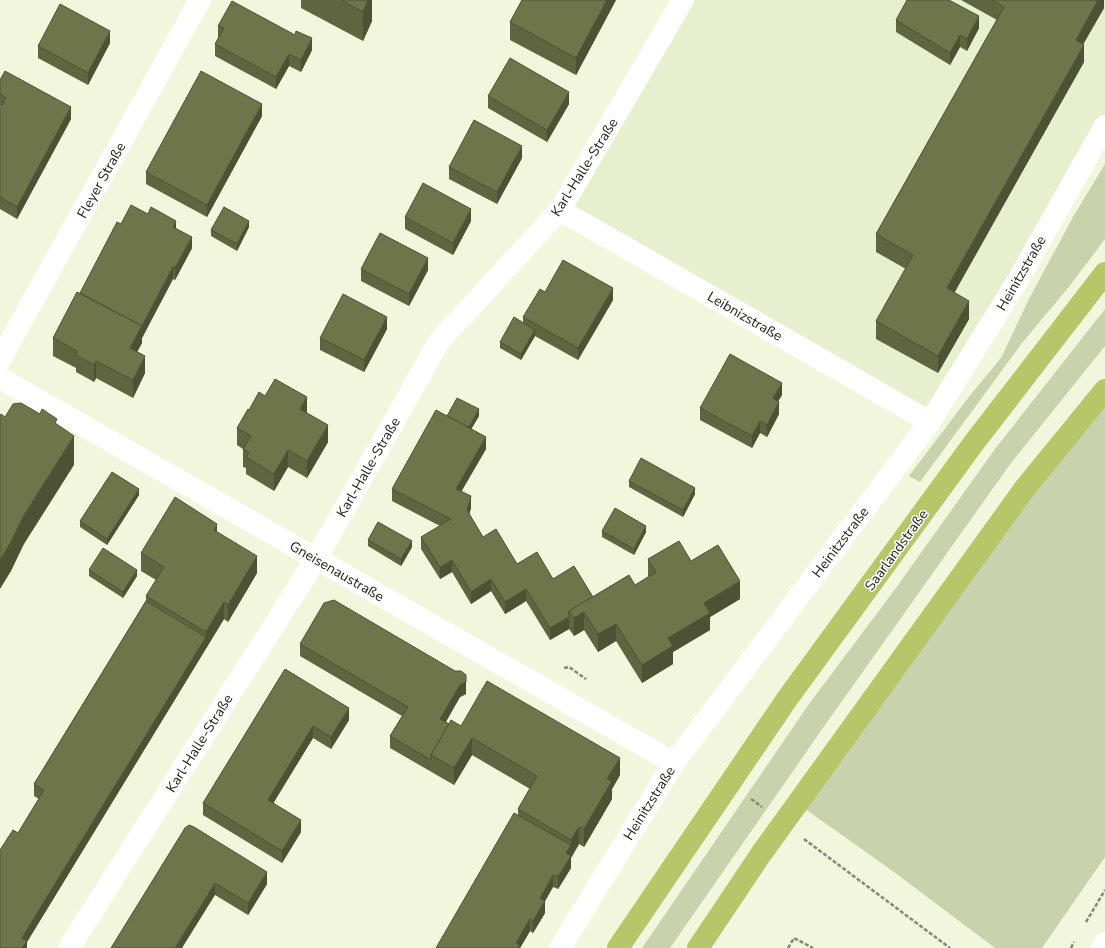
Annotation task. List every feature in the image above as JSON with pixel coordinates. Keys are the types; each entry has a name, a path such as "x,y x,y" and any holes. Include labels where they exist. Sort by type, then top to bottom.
{"highway":[{"name":"Saarlandstraße","path":"618,948 787,699 973,444 1105,273"},
{"path":"698,948 761,854 1025,488 1105,390"}],"street":[{"name":"Fleyer Straße","path":"0,360 200,0"},
{"name":"Karl-Halle-Straße","path":"69,948 316,559 440,340 560,210 683,0"},
{"name":"Heinitzstraße","path":"560,948 674,763 930,422 1018,280 1105,126"},
{"name":"Leibnizstraße","path":"560,210 930,422"},
{"name":"Gneisenaustraße","path":"0,378 674,763"},
{"path":"1102,948 1105,943"}],"path":[{"path":"1085,923 1105,890"},
{"path":"1071,948 1077,937"},
{"path":"788,948 794,938 813,948"}],"shaded area":[{"path":"683,0 1105,0 1105,122 930,422 560,210"},
{"path":"1105,164 1105,239 1068,288 1022,343 920,482 909,476 968,398 1001,358 1029,299 1073,217"},
{"path":"1105,309 1105,346 1011,463 825,725 670,948 642,948 809,704 896,588 995,449"},
{"path":"1105,399 1105,857 1042,948 995,948 894,872 801,806 1034,486"}],"building":[{"path":"341,0 368,0 363,12"},
{"path":"522,0 607,0 576,58 510,22"},
{"path":"907,0 949,0 979,16 967,39 960,35 950,53 896,20"},
{"path":"992,0 1098,0 1076,40 1084,45 947,288 969,301 938,356 876,321 913,255 876,234 1004,7"},
{"path":"232,1 295,35 296,31 312,38 301,60 289,54 276,77 215,44 224,28 218,26"},
{"path":"60,4 110,31 88,73 38,46"},
{"path":"510,58 569,92 547,130 488,96"},
{"path":"5,71 71,107 17,207 0,197 0,109 6,98 0,94 0,80"},
{"path":"201,71 262,104 207,205 146,172"},
{"path":"474,120 522,146 497,192 449,167"},
{"path":"423,183 471,209 453,243 405,217"},
{"path":"131,205 148,214 151,207 176,221 173,227 192,237 175,268 173,267 142,326 80,293 117,222 121,224"},
{"path":"224,207 249,221 237,244 211,230"},
{"path":"380,233 428,258 409,294 361,269"},
{"path":"563,260 613,288 578,348 523,317 540,289 545,292"},
{"path":"77,292 142,326 130,348 145,356 133,380 96,361 94,365 76,355 77,351 53,338"},
{"path":"343,294 387,317 364,360 320,338"},
{"path":"514,317 535,330 521,354 500,342"},
{"path":"730,354 782,383 773,398 779,402 767,425 760,421 752,436 700,408"},
{"path":"275,379 307,397 300,409 328,425 307,461 288,450 274,474 246,457 249,452 243,449 251,436 237,428 259,392 265,396"},
{"path":"457,398 479,409 469,427 447,416"},
{"path":"21,403 40,414 42,409 57,419 55,423 74,436 24,515 11,542 0,560 0,415 1,414 5,417 13,404"},
{"path":"436,410 486,437 456,489 471,496 467,510 483,537 496,529 517,564 537,552 553,579 574,566 593,597 569,611 569,617 550,628 526,589 505,602 491,579 471,592 452,560 440,567 421,537 451,519 392,489"},
{"path":"641,458 695,488 683,510 629,481"},
{"path":"112,472 139,489 107,539 80,521"},
{"path":"175,497 217,524 214,530 257,556 228,605 224,602 206,632 146,596 164,567 141,553"},
{"path":"615,508 646,526 634,549 602,531"},
{"path":"378,522 412,541 401,559 368,540"},
{"path":"679,541 691,561 718,545 740,581 704,603 710,613 668,638 673,646 642,665 616,624 598,634 584,612 574,618 569,611 629,575 635,585 656,572 648,559"},
{"path":"103,548 137,570 123,592 89,570"},
{"path":"334,600 455,671 461,671 466,675 466,682 460,685 440,719 449,724 431,755 431,760 390,736 408,707 300,644 324,603"},
{"path":"146,601 206,637 22,938 27,941 22,948 0,948 0,850 13,830 18,833 44,790 34,784"},
{"path":"285,669 349,708 331,737 313,726 268,800 301,820 282,851 203,803"},
{"path":"487,681 620,758 607,779 612,781 584,829 579,827 571,840 518,809 537,776 472,738 454,768 431,755 451,720 461,726"},
{"path":"514,813 571,845 566,853 571,856 558,877 553,875 540,898 545,901 533,921 530,919 516,943 520,945 518,948 436,948"},
{"path":"189,825 267,872 248,903 215,883 175,948 111,948 185,828"}]}
